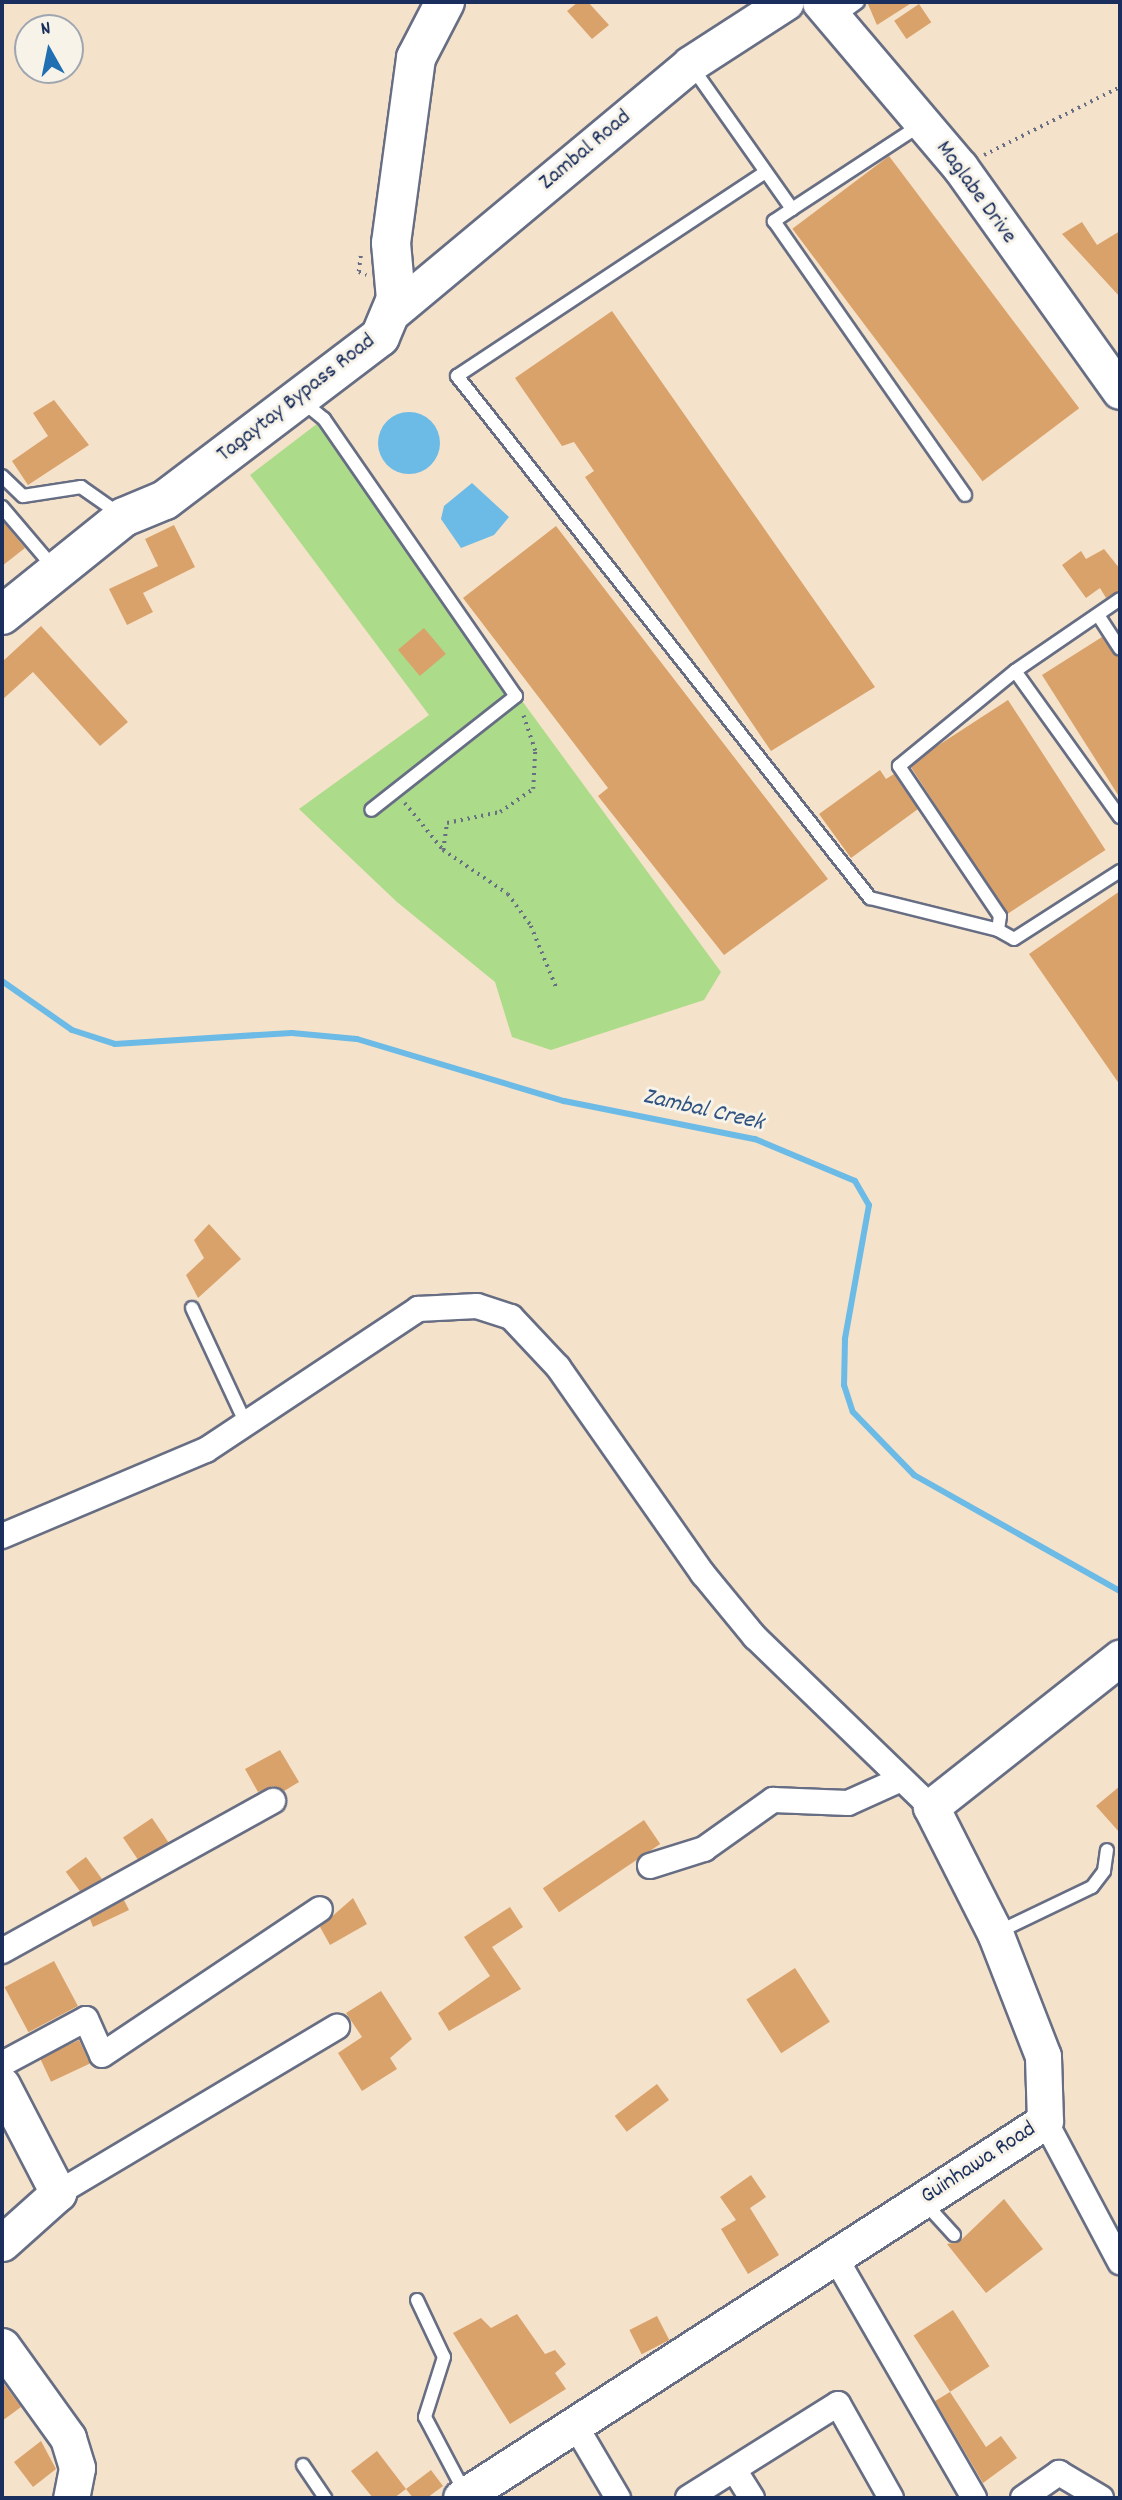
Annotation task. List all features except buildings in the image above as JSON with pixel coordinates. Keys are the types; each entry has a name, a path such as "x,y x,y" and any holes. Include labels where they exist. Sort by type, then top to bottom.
{"main road":[{"name":"Tagaytay Bypass Road","path":"2,615 124,517 164,500 302,401 374,344 394,311 391,243 416,58 444,2"}],"street":[{"name":"Zambal Road","path":"394,311 690,64 786,2"},
{"name":"Maglabe Drive","path":"838,7 923,123 960,167 1120,391"},
{"path":"2,1536 206,1450 418,1309 477,1306 511,1317 558,1367 729,1605 897,1781 931,1807 1120,1658"},
{"path":"650,1866 704,1850 773,1800 828,1807 863,1800 897,1781"},
{"path":"2,1951 273,1801"},
{"name":"Guinhawa Road","path":"464,2496 1045,2121 1047,2069 995,1933 931,1807"},
{"path":"2,2064 86,2019 102,2055 320,1909"},
{"path":"2,2243 58,2193 337,2027"},
{"path":"2,2085 58,2193"},
{"path":"1045,2121 1120,2262"},
{"path":"835,2257 974,2498"},
{"path":"7,2364 68,2438 77,2468 71,2498"},
{"path":"688,2498 838,2404 891,2498"},
{"path":"575,2425 618,2498"},
{"path":"735,2471 752,2498"},
{"path":"1023,2498 1059,2473 1101,2498"}],"lane":[{"path":"690,64 764,173 792,209"},
{"path":"923,123 774,221 965,495"},
{"path":"764,173 457,376 870,898 998,930 1014,939 1120,871"},
{"path":"302,401 324,419 516,696 370,810"},
{"path":"2,475 23,496 81,487 124,517"},
{"path":"2,507 57,571"},
{"path":"998,930 1000,916 899,766 1015,671 1120,599"},
{"path":"1098,615 1120,649"},
{"path":"1015,671 1120,817"},
{"path":"192,1308 246,1424"},
{"path":"995,1933 1092,1886 1104,1871 1107,1850"},
{"path":"923,2201 954,2235"},
{"path":"417,2301 444,2357 425,2417 464,2496"},
{"path":"303,2465 325,2498"}],"path":[{"path":"960,167 1120,87"},
{"path":"443,850 447,824 500,811 533,789 535,751 516,696"},
{"path":"396,792 443,850 508,894 531,926 557,989"}],"green space":[{"path":"318,423 721,972 704,1000 551,1050 512,1037 495,982 397,902 299,809 429,715 250,475"}],"water":[{"path":"409,412 421,414 431,421 438,431 438,455 431,465 421,472 409,474 397,472 387,465 380,455 378,443 380,431 387,421 397,414"},
{"path":"472,483 509,517 494,535 461,548 441,519 444,506"}],"waterway":[{"name":"Zambal Creek","path":"2,981 72,1030 115,1044 292,1033 357,1039 564,1101 755,1139 855,1181 869,1205 845,1339 844,1385 853,1412 914,1475 1120,1591"}]}
